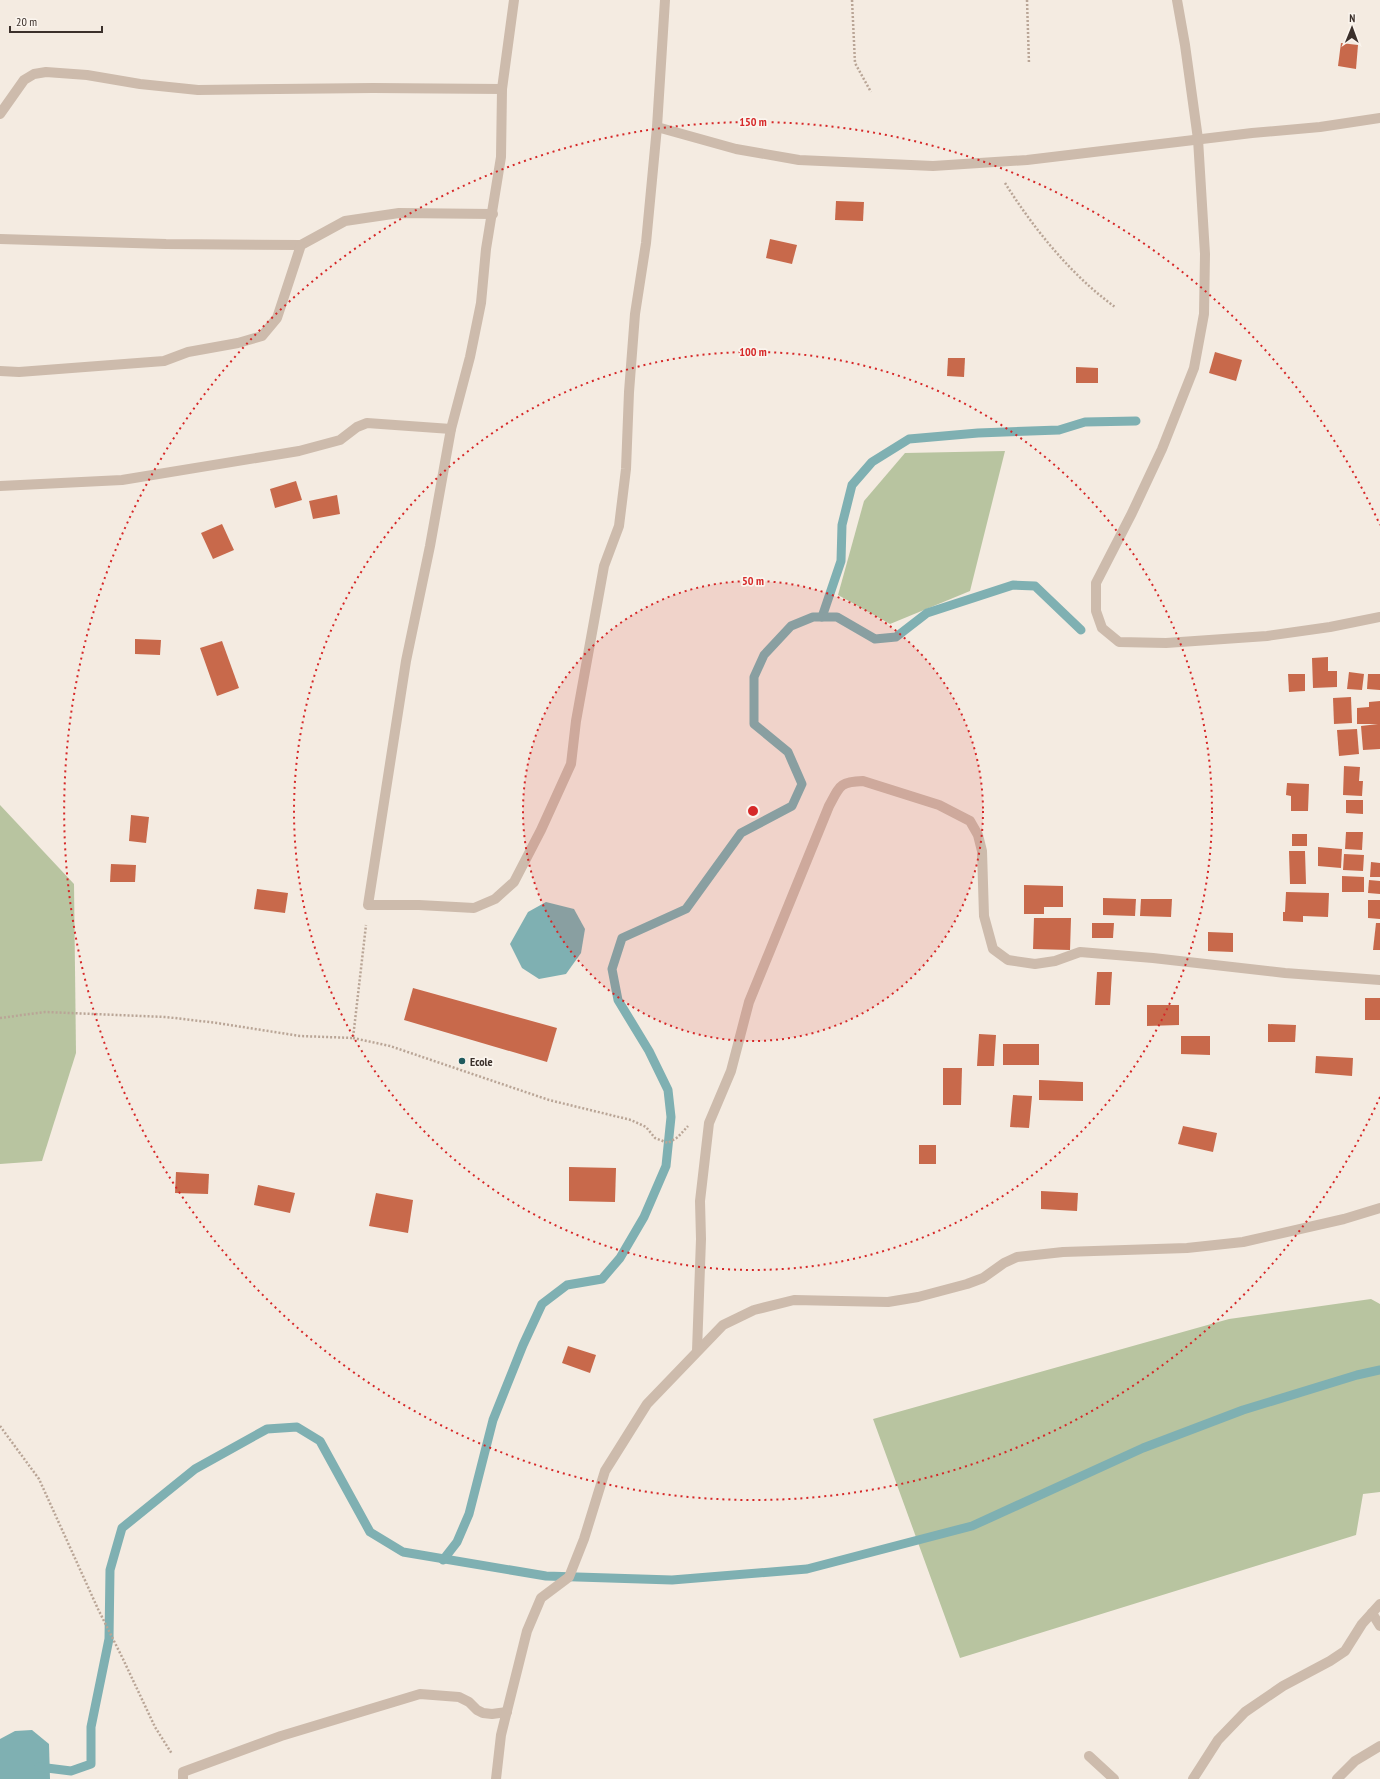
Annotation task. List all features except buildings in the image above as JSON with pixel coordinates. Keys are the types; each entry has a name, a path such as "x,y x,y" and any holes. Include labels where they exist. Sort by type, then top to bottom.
{"street":[{"path":"514,0 502,89 501,157 478,319 470,357 451,429 430,546 406,661 368,905 419,905 474,908 495,899 514,882 541,830 572,764 576,722 604,566 619,526 626,469 629,392 635,314 646,243 657,127 665,0"},
{"path":"1177,0 1186,45 1198,139 1205,254 1204,314 1194,368 1159,456 1096,583 1096,611 1102,628 1119,642 1166,643 1267,636 1330,627 1380,617"},
{"path":"0,114 24,80 34,74 46,72 87,75 140,84 198,90 365,88 502,89"},
{"path":"657,127 736,149 799,160 933,166 1027,160 1198,139 1320,128 1380,118"},
{"path":"0,239 166,244 301,245 346,221 399,213 493,214"},
{"path":"0,371 19,372 164,361 188,352 238,343 262,336 277,318 301,245"},
{"path":"0,486 122,480 299,451 340,440 357,427 367,424 382,423 451,429"},
{"path":"697,1351 701,1239 700,1200 709,1123 731,1071 749,1002 829,806 841,786 851,782 863,781 939,805 970,821 978,835 982,851 984,916 993,949 1008,960 1035,964 1055,961 1080,952 1153,958 1285,973 1380,980"},
{"path":"496,1779 501,1735 527,1631 541,1598 569,1577 584,1539 605,1471 647,1404 723,1326 754,1310 794,1300 888,1302 910,1298 967,1284 984,1278 1004,1263 1017,1257 1063,1252 1188,1248 1243,1242 1344,1219 1380,1208"},
{"path":"1193,1779 1218,1740 1245,1712 1283,1686 1330,1661 1345,1651 1362,1624 1380,1604"},
{"path":"1372,1613 1380,1626"},
{"path":"183,1775 281,1736 420,1694 459,1697 469,1702 483,1713 492,1714 507,1712"},
{"path":"1337,1779 1355,1761 1380,1746"},
{"path":"1089,1756 1114,1779"}],"path":[{"path":"852,0 855,63 871,92"},
{"path":"1027,0 1029,64"},
{"path":"993,161 1011,193 1062,259 1084,283 1115,307"},
{"path":"353,1038 368,905"},
{"path":"0,1018 45,1012 166,1017 217,1023 300,1036 353,1038 390,1046 549,1100 631,1120 646,1127 655,1138 668,1143 678,1137 685,1127 694,1122 709,1123"},
{"path":"0,1426 39,1479 98,1609 155,1727 183,1775"}],"green space":[{"path":"1005,451 970,591 890,624 838,595 864,501 905,453"},
{"path":"0,805 74,884 76,1053 42,1161 0,1164"},
{"path":"1371,1299 1380,1304 1380,1492 1363,1494 1356,1535 960,1658 873,1419 1229,1319"}],"water":[{"path":"546,902 574,909 585,929 581,953 566,974 539,979 522,968 510,944 528,912"},
{"path":"32,1730 49,1744 50,1779 0,1779 0,1739 15,1731"}],"waterway":[{"path":"822,617 841,561 842,525 852,485 872,462 909,439 978,433 1059,430 1085,422 1136,421"},
{"path":"443,1560 457,1542 469,1514 493,1420 523,1345 542,1304 567,1285 602,1279 620,1258 644,1217 666,1166 671,1117 668,1090 649,1051 618,1000 612,969 622,938 686,909 741,833 792,806 802,784 788,752 754,724 754,677 764,655 791,626 813,617 837,617 875,639 896,637 927,613 1013,585 1035,586 1081,630"},
{"path":"39,1767 71,1771 91,1764 91,1727 109,1639 110,1570 122,1528 195,1469 267,1429 297,1427 320,1441 370,1532 403,1552 546,1576 672,1580 807,1569 972,1526 1143,1448 1243,1410 1357,1375 1380,1370"}],"place":[{"name":"Ecole","path":"462,1061"}]}
